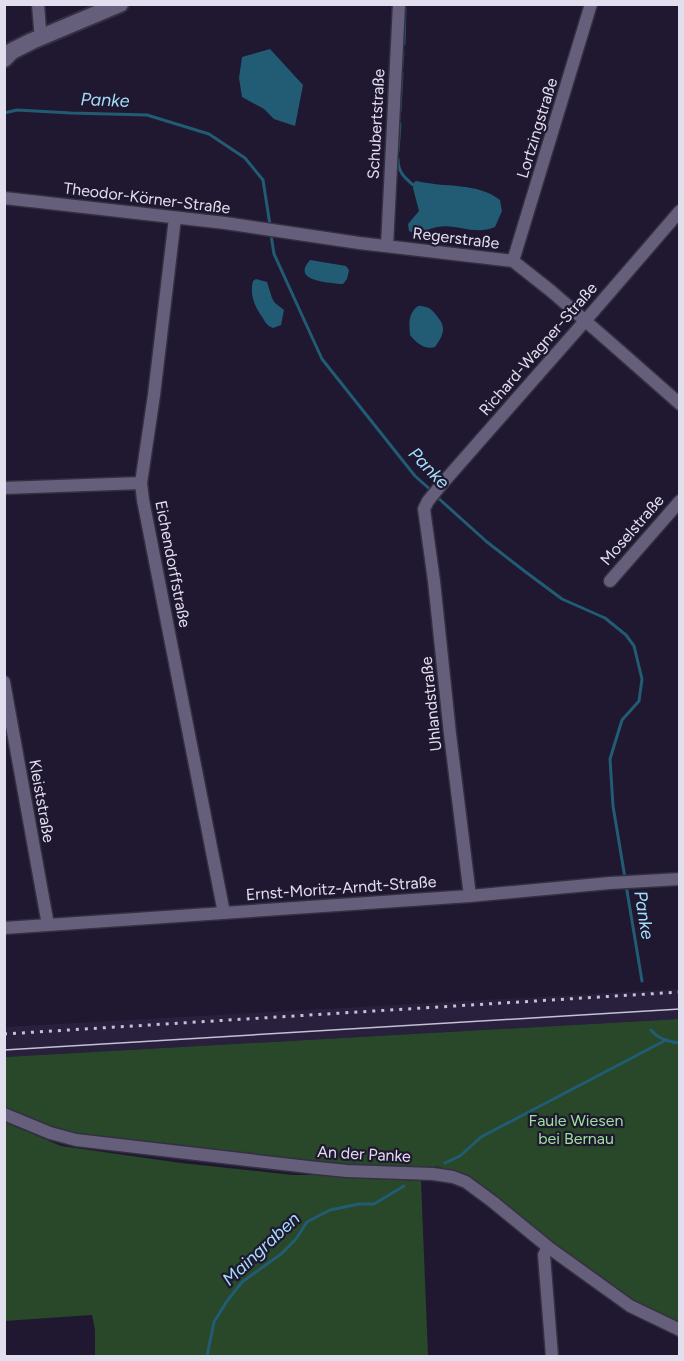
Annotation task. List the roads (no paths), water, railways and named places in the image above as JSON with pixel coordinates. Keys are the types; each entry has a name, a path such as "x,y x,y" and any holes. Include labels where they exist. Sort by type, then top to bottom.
{"main road":[{"path":"4,59 12,51 43,36 120,4"}],"street":[{"path":"38,4 40,29 43,36"},
{"name":"Schubertstraße","path":"387,246 399,4"},
{"name":"Lortzingstraße","path":"513,261 591,4"},
{"name":"Theodor-Körner-Straße","path":"4,198 285,232"},
{"name":"Richard-Wagner-Straße","path":"426,505 680,211"},
{"name":"Eichendorffstraße","path":"175,218 141,483 224,913"},
{"name":"Regerstraße","path":"285,232 513,261 680,404"},
{"path":"4,488 141,483"},
{"name":"Moselstraße","path":"610,581 680,501"},
{"name":"Uhlandstraße","path":"426,505 470,896"},
{"name":"Kleiststraße","path":"4,682 48,925"},
{"name":"Ernst-Moritz-Arndt-Straße","path":"4,928 680,879"},
{"name":"An der Panke","path":"4,1114 50,1133 76,1140 347,1171 433,1174 453,1177 466,1182 548,1247 630,1306 680,1330"},
{"path":"548,1247 544,1255 552,1356"}],"water":[{"path":"270,49 303,85 295,126 274,119 264,109 242,97 239,78 242,57"},
{"path":"414,182 471,188 491,194 500,200 502,211 495,227 473,230 444,226 420,233 409,231 408,224 419,211 413,188"},
{"path":"310,260 346,266 349,270 347,279 343,284 313,279 305,272 305,267"},
{"path":"256,279 267,282 275,303 284,310 281,325 270,327 258,310 252,294 253,281"},
{"path":"418,306 430,309 442,323 443,331 435,347 428,348 421,345 410,335 409,323"}],"waterway":[{"path":"404,44 405,8"},
{"path":"402,66 403,52"},
{"path":"400,111 402,73"},
{"name":"Panke","path":"4,113 17,110 147,115 209,134 245,158 263,180 270,225"},
{"path":"398,151 400,124"},
{"path":"398,159 402,174 413,185"},
{"name":"Panke","path":"271,235 274,254 322,359 415,476 433,492"},
{"name":"Panke","path":"437,497 487,542 527,573 562,599 605,618 626,635 634,646 642,679 639,701 622,720 610,759 613,806 625,878"},
{"name":"Panke","path":"626,885 642,981"},
{"name":"Maingraben","path":"651,1030 657,1036 680,1043"},
{"name":"Maingraben","path":"445,1163 460,1156 481,1137 666,1040"},
{"name":"Maingraben","path":"207,1356 214,1322 227,1301 242,1282 281,1254 296,1239 307,1222 330,1210 359,1204 374,1204 404,1186"}],"tram line":[{"path":"4,1050 680,1009"}],"railway":[{"path":"4,1034 680,992"}],"park label":[{"name":"Faule Wiesen bei Bernau","path":"576,1129"}]}
